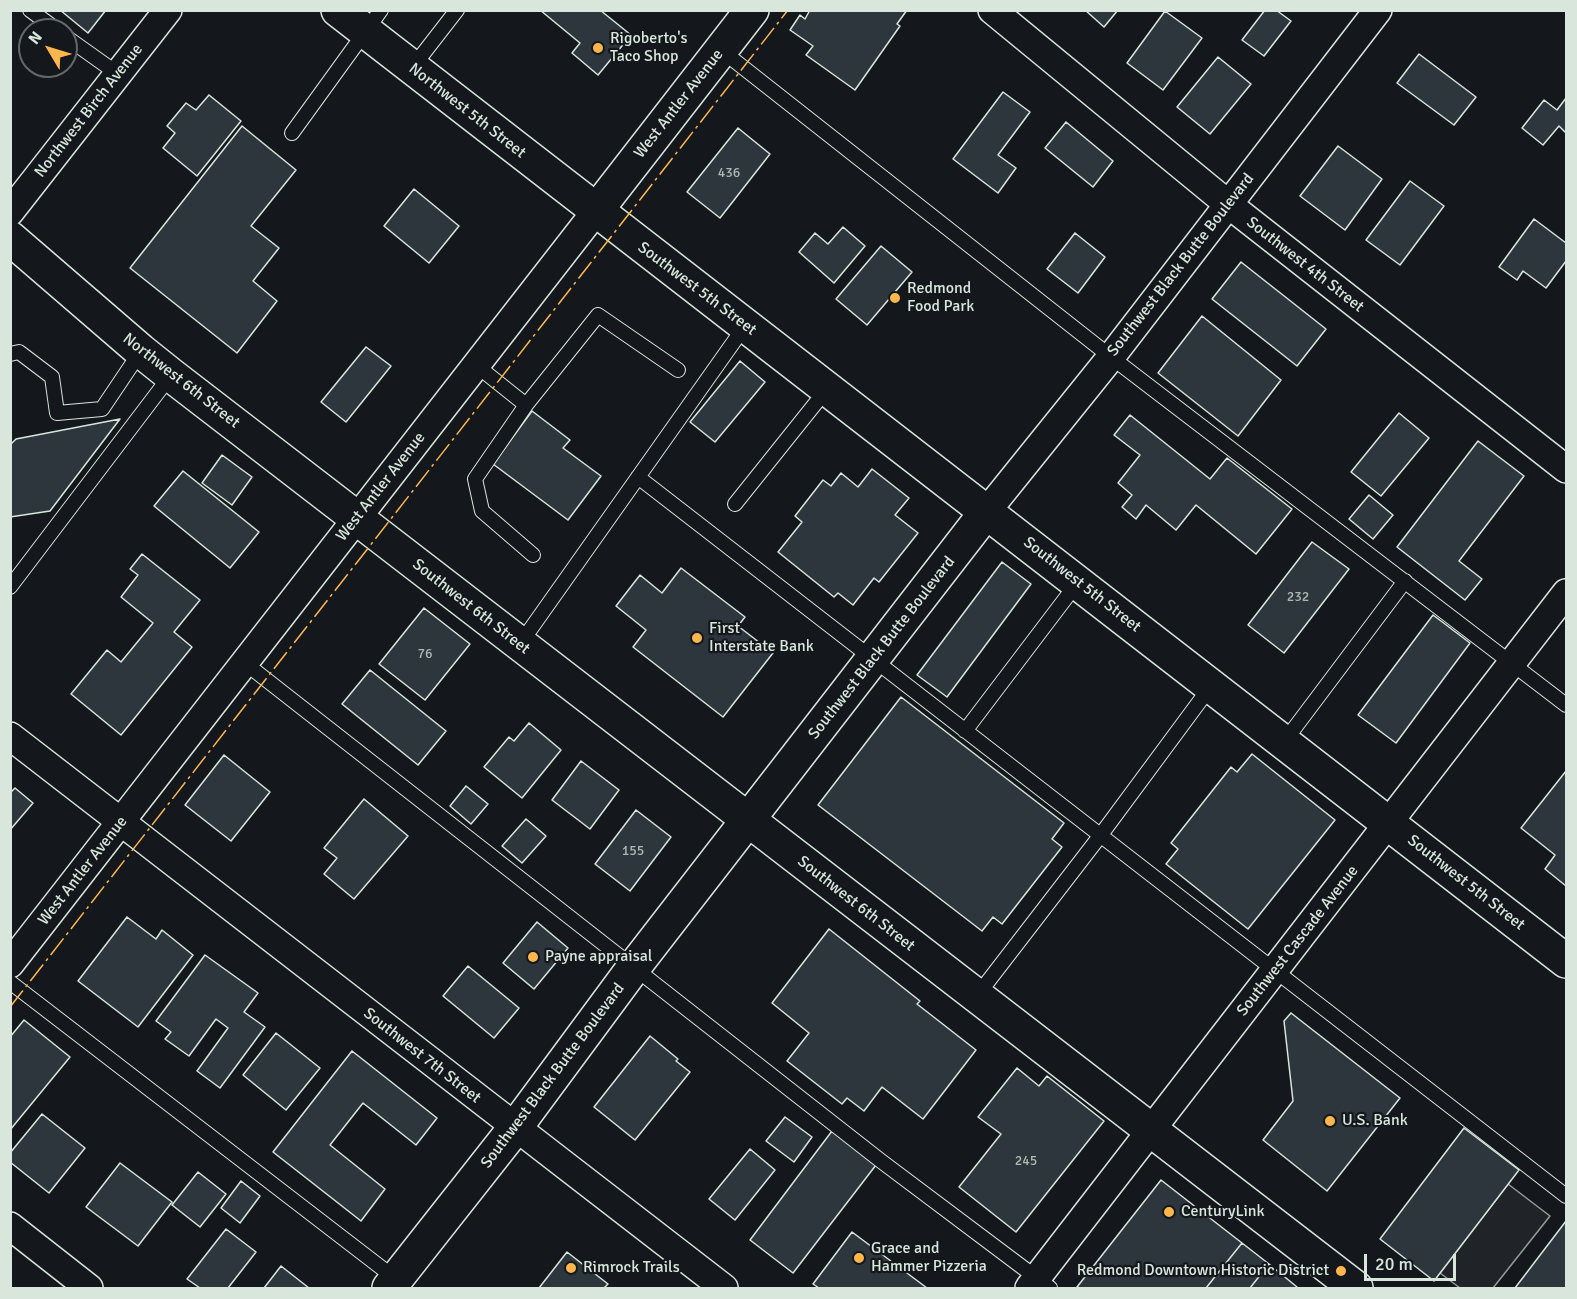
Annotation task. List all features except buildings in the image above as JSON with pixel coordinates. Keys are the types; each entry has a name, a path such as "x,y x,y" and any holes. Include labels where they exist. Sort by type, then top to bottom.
{"main road":[{"name":"Northwest 5th Street","path":"338,10 373,21 412,68 596,211"},
{"name":"West Antler Avenue","path":"596,211 752,10"},
{"name":"Southwest 5th Street","path":"596,211 987,511 1566,961"},
{"name":"Northwest 6th Street","path":"10,238 141,351 356,519"},
{"name":"Southwest Black Butte Boulevard","path":"398,1286 634,967 987,511"},
{"name":"Southwest 6th Street","path":"356,519 1356,1288"}],"street":[{"name":"Northwest Birch Avenue","path":"10,212 168,10"},
{"name":"Southwest 4th Street","path":"992,10 1228,204 1566,469"},
{"name":"Southwest Black Butte Boulevard","path":"987,511 1111,357 1378,10"},
{"name":"West Antler Avenue","path":"10,964 596,211"},
{"name":"Southwest Cascade Avenue","path":"1038,1285 1151,1130 1566,593"},
{"name":"Southwest 7th Street","path":"10,736 724,1288"},
{"path":"10,1226 89,1288"}],"lane":[{"path":"412,68 457,10"},
{"path":"292,133 373,21"},
{"path":"78,46 118,74"},
{"path":"721,50 1111,357 1566,705"},
{"path":"533,555 482,511 474,479 526,405 598,315 678,370"},
{"path":"520,644 745,326"},
{"path":"10,354 19,352 52,377 57,413 102,409 141,351"},
{"path":"476,365 526,405"},
{"path":"10,587 171,375"},
{"path":"735,504 827,389"},
{"path":"638,477 1566,1196"},
{"path":"1284,742 1405,581"},
{"path":"964,731 1078,582"},
{"path":"245,663 1038,1285"},
{"path":"976,997 1100,836 1211,686"},
{"path":"10,982 398,1286"}],"shaded area":[{"path":"1508,1184 1550,1216 1493,1288 1460,1288 1440,1273"}],"power":[{"path":"10,1007 788,10"}],"place":[{"name":"Rigoberto's Taco Shop","path":"598,48"},
{"name":"Redmond Food Park","path":"895,298"},
{"name":"First Interstate Bank","path":"697,638"},
{"name":"Payne appraisal","path":"533,957"},
{"name":"U.S. Bank","path":"1330,1121"},
{"name":"CenturyLink","path":"1169,1212"},
{"name":"Grace and Hammer Pizzeria","path":"859,1258"},
{"name":"Rimrock Trails","path":"571,1268"},
{"name":"Redmond Downtown Historic District","path":"1341,1271"}]}
